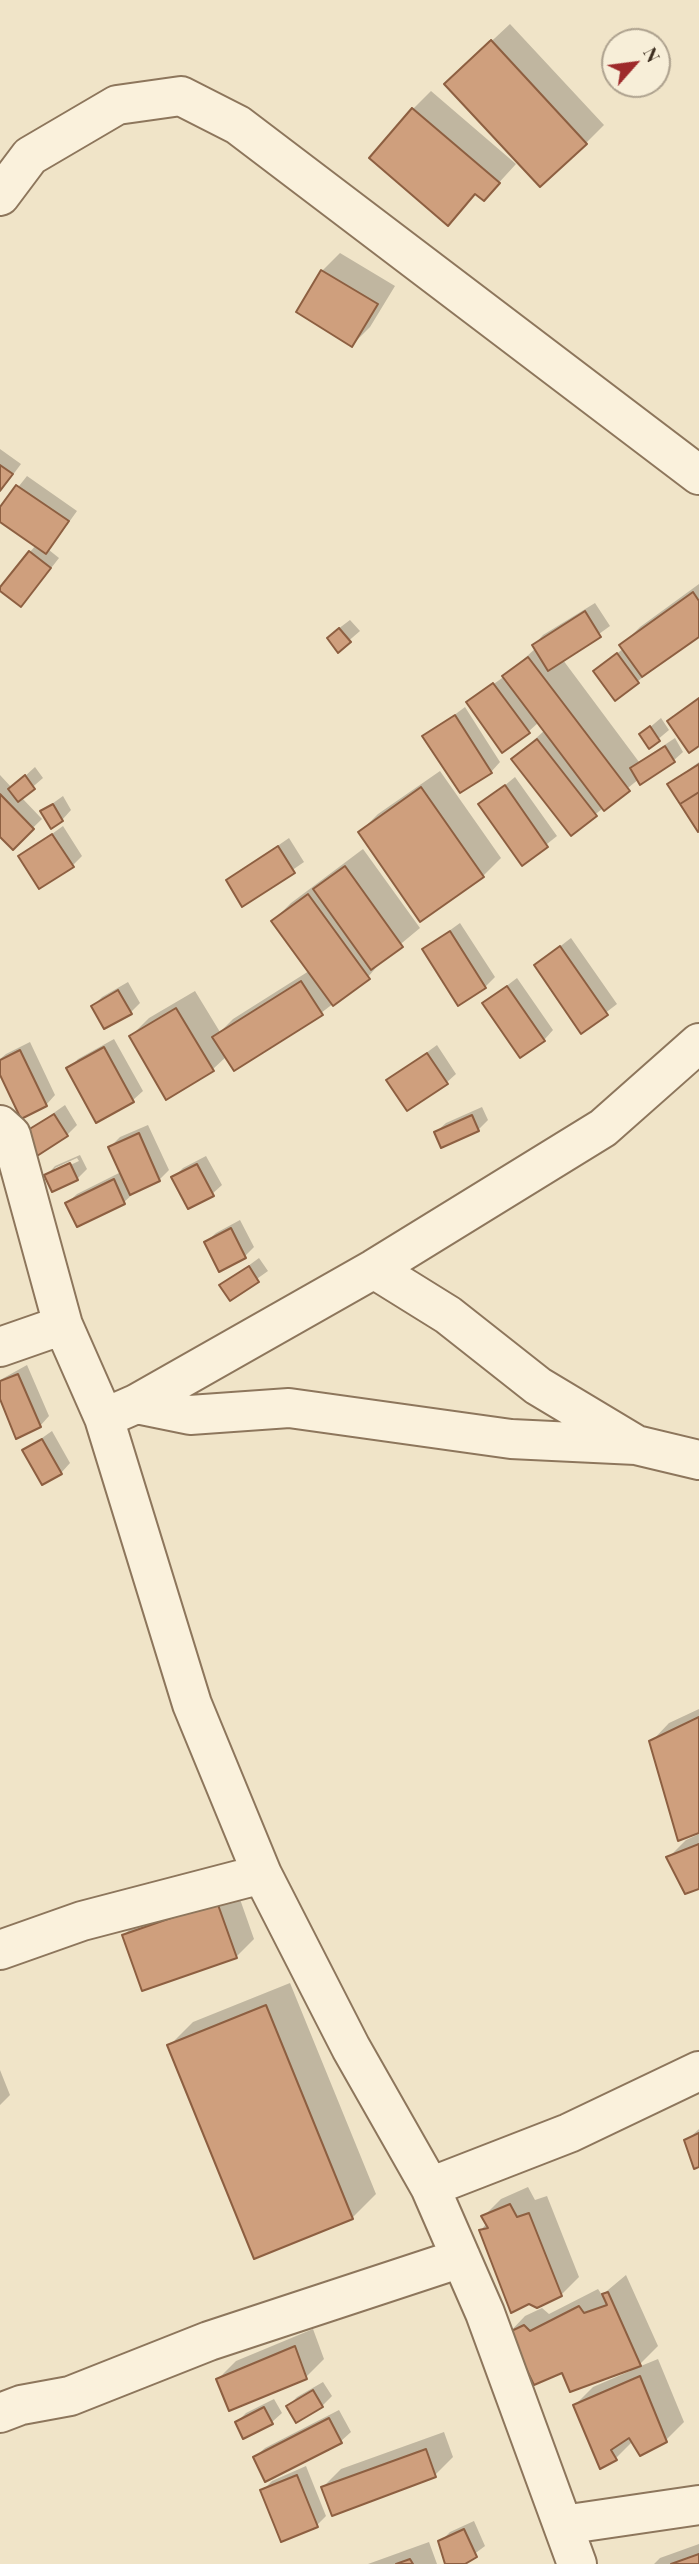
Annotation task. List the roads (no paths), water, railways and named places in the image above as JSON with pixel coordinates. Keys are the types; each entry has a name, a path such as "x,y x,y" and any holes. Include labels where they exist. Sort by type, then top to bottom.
{"street":[{"path":"0,197 30,156 117,105 181,96 238,125 699,475"},
{"path":"120,1411 374,1269 603,1128 699,1043"},
{"path":"0,1125 11,1135 63,1325 120,1411 191,1704 262,1874 351,2048 430,2187 485,2313 577,2564"},
{"path":"374,1269 448,1315 538,1386 636,1445"},
{"path":"0,1346 63,1325"},
{"path":"120,1411 190,1415 289,1408 511,1439 636,1445 699,1460"},
{"path":"0,1950 82,1921 262,1874"},
{"path":"430,2187 569,2133 699,2071"},
{"path":"0,2413 21,2405 70,2396 209,2342 461,2258"},
{"path":"563,2525 699,2505"}]}
